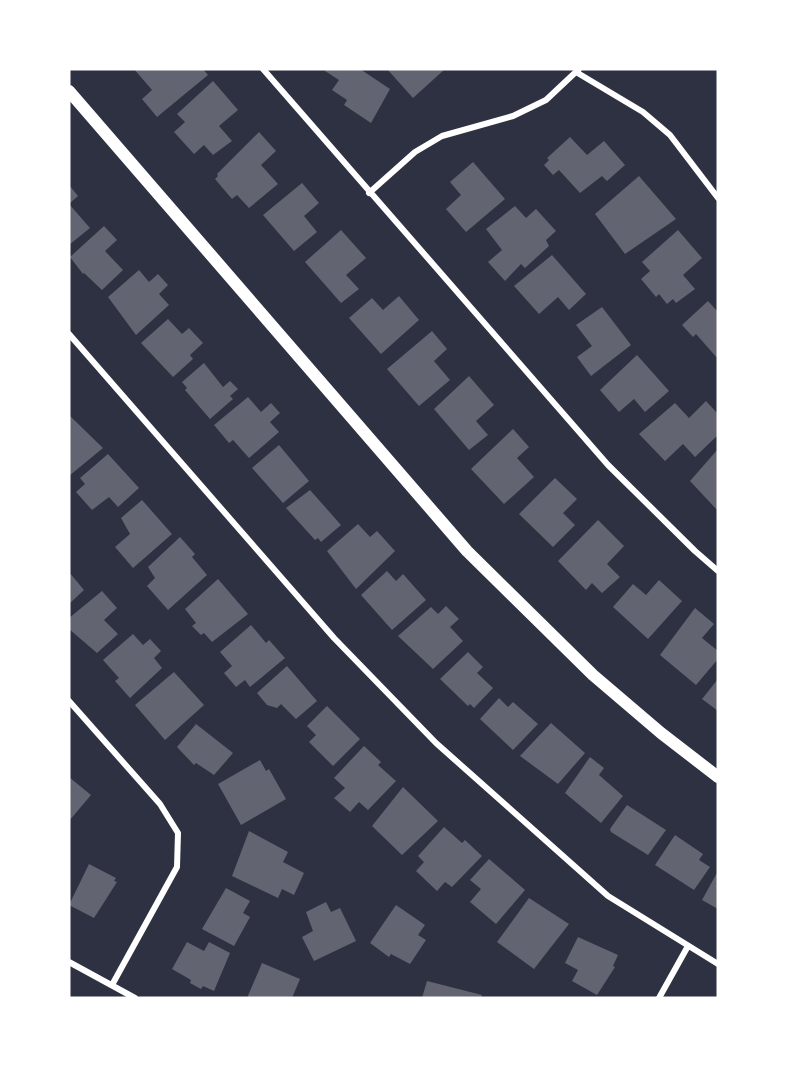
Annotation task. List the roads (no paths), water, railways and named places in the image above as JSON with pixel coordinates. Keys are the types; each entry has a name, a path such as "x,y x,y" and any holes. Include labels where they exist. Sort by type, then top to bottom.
{"main road":[{"path":"69,91 467,551 593,675 661,733 718,777"}],"street":[{"path":"262,69 608,465 694,551 718,571"},
{"path":"369,193 416,153 442,136 513,116 546,100 577,71 643,111 670,135 718,198"},
{"path":"69,334 334,638 436,742 608,896 718,964"},
{"path":"69,701 160,804 178,832 177,867 112,985"},
{"path":"659,998 688,946"},
{"path":"69,962 135,998"}]}
